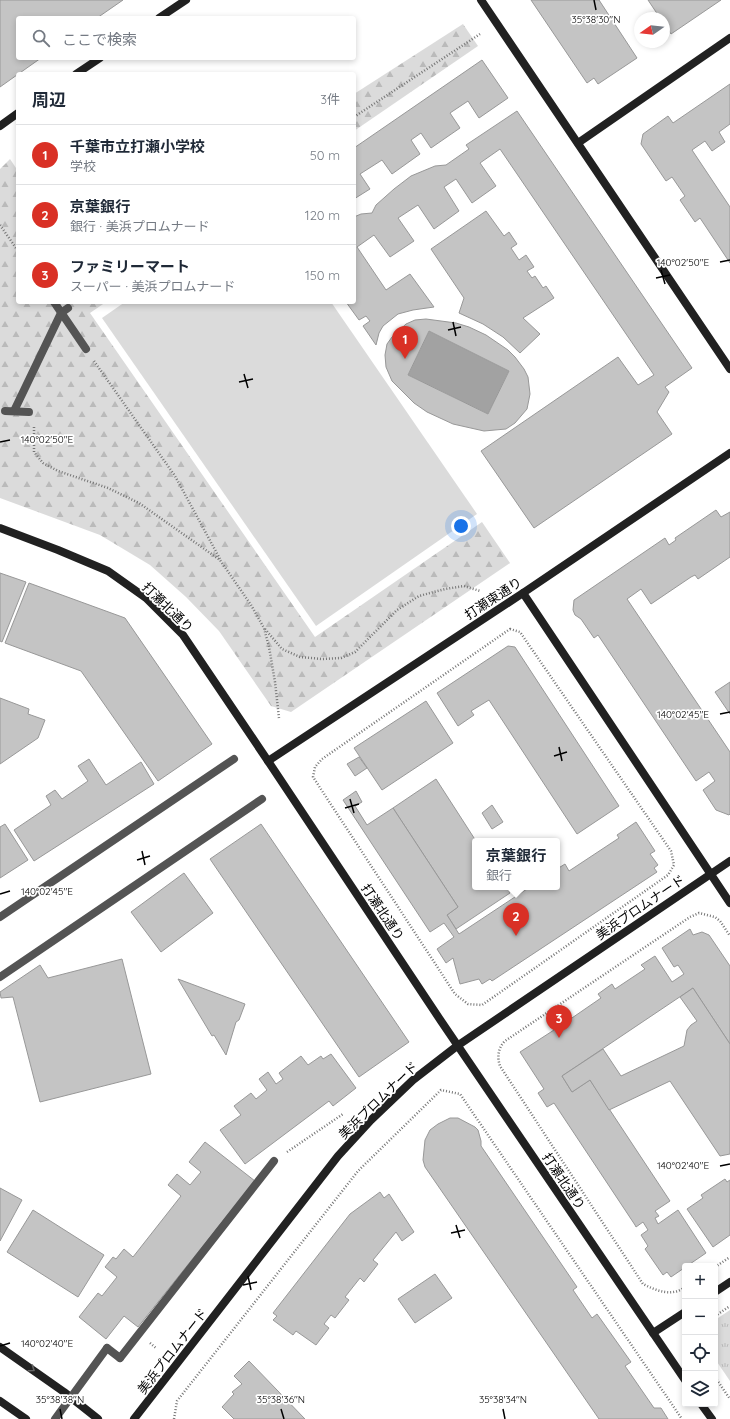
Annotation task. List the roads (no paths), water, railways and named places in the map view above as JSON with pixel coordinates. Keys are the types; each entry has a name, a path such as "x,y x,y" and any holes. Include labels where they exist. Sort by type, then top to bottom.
{"street":[{"path":"162,16 186,0"},
{"path":"481,0 730,369"},
{"path":"578,142 730,38"},
{"path":"79,72 97,60"},
{"path":"0,126 16,114"},
{"path":"56,304 64,310 86,349"},
{"path":"14,411 64,310"},
{"path":"5,411 29,412"},
{"name":"打瀬東通り","path":"268,761 523,593 730,453"},
{"name":"打瀬北通り","path":"0,528 108,571 146,598 183,635 457,1046 682,1376"},
{"path":"523,593 730,903"},
{"path":"0,918 234,758"},
{"path":"0,976 262,799"},
{"name":"美浜プロムナード","path":"134,1419 338,1156 371,1120 413,1080 457,1046 730,861"},
{"path":"55,1419 107,1348 120,1358 274,1161"},
{"path":"718,1290 730,1282"},
{"path":"653,1333 682,1314"},
{"path":"0,1347 64,1392 98,1419"},
{"path":"0,1401 26,1419"},
{"path":"703,1407 712,1419"}],"place":[{"name":"千葉市立打瀬小学校","path":"405,359"},
{"name":"京葉銀行","path":"516,936"},
{"name":"ファミリーマート","path":"559,1038"}]}
